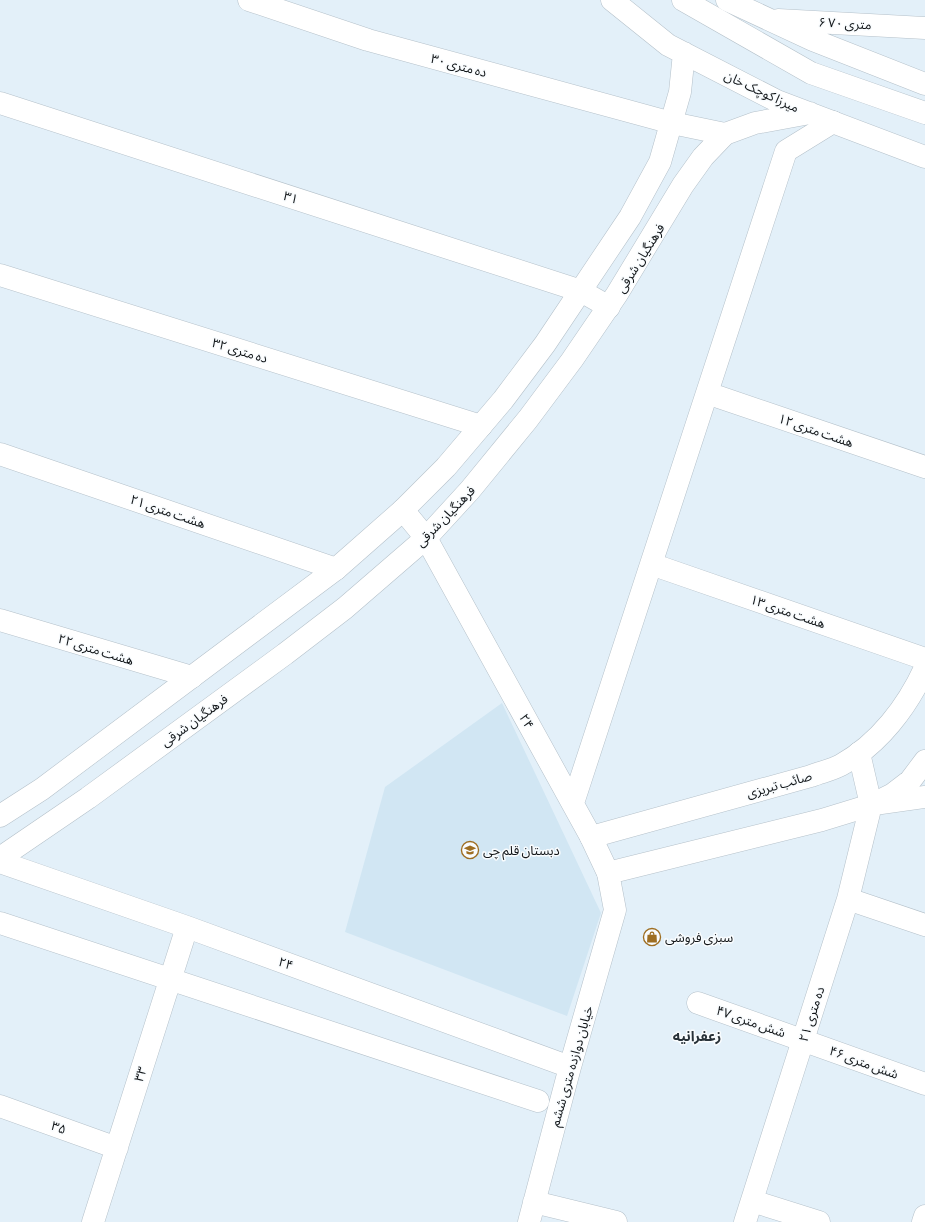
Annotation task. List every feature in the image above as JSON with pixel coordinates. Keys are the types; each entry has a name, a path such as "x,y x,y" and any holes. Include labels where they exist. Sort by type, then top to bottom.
{"street":[{"name":"ده متری ۳۰","path":"249,0 368,40 672,123 725,134"},
{"name":"میرزا کوچک خان","path":"612,0 668,45 777,101 925,157"},
{"path":"683,0 811,73 925,113"},
{"path":"728,0 813,40 925,84"},
{"name":"۶ متری ۷۰","path":"766,19 925,28"},
{"path":"4,809 42,789 336,569 403,510 446,467 503,400 545,344 630,217 660,162 680,92 684,53"},
{"name":"۳۱","path":"0,103 581,291 609,307"},
{"name":"فرهنگیان شرقی","path":"0,858 88,798 285,654 345,608 426,538 470,490 528,419 609,307 703,157 725,134 755,123 810,113"},
{"path":"572,803 786,151 833,122"},
{"path":"647,186 674,202"},
{"name":"ده متری ۳۲","path":"0,275 481,426"},
{"name":"هشت متری ۱۲","path":"707,393 925,467"},
{"name":"هشت متری ۲۱","path":"0,454 336,569"},
{"name":"۲۴","path":"403,510 426,538 591,837 608,873 615,910"},
{"name":"هشت متری ۱۳","path":"651,564 925,659"},
{"name":"هشت متری ۲۲","path":"0,620 192,677"},
{"name":"صائب تبریزی","path":"591,837 811,776 840,765 859,753 875,740 897,717 925,668"},
{"path":"859,753 871,805"},
{"path":"871,805 893,794 910,780 925,761"},
{"path":"608,873 822,820 871,805 925,797"},
{"name":"ده متری ۲۱","path":"745,1222 848,899 871,805"},
{"name":"۲۴","path":"0,862 187,927 570,1067"},
{"path":"848,899 925,925"},
{"name":"خیابان دوازده متری ششم","path":"531,1212 570,1067 615,910"},
{"path":"0,923 538,1101"},
{"name":"۳۳","path":"93,1222 187,927"},
{"name":"شش متری ۴۷","path":"698,1003 803,1039"},
{"name":"شش متری ۴۶","path":"803,1039 925,1084"},
{"name":"۳۵","path":"0,1106 117,1148"},
{"path":"752,1201 819,1222"},
{"path":"531,1212 616,1222"},
{"path":"923,1222 925,1216"}],"shaded area":[{"name":"دبستان قلم چی","path":"502,703 601,913 567,1016 345,932 385,787"}],"place":[{"name":"دبستان قلم چی","path":"470,850"},
{"name":"سبزی فروشی","path":"652,937"}],"district":[{"name":"زعفرانیه","path":"697,1036"}]}
